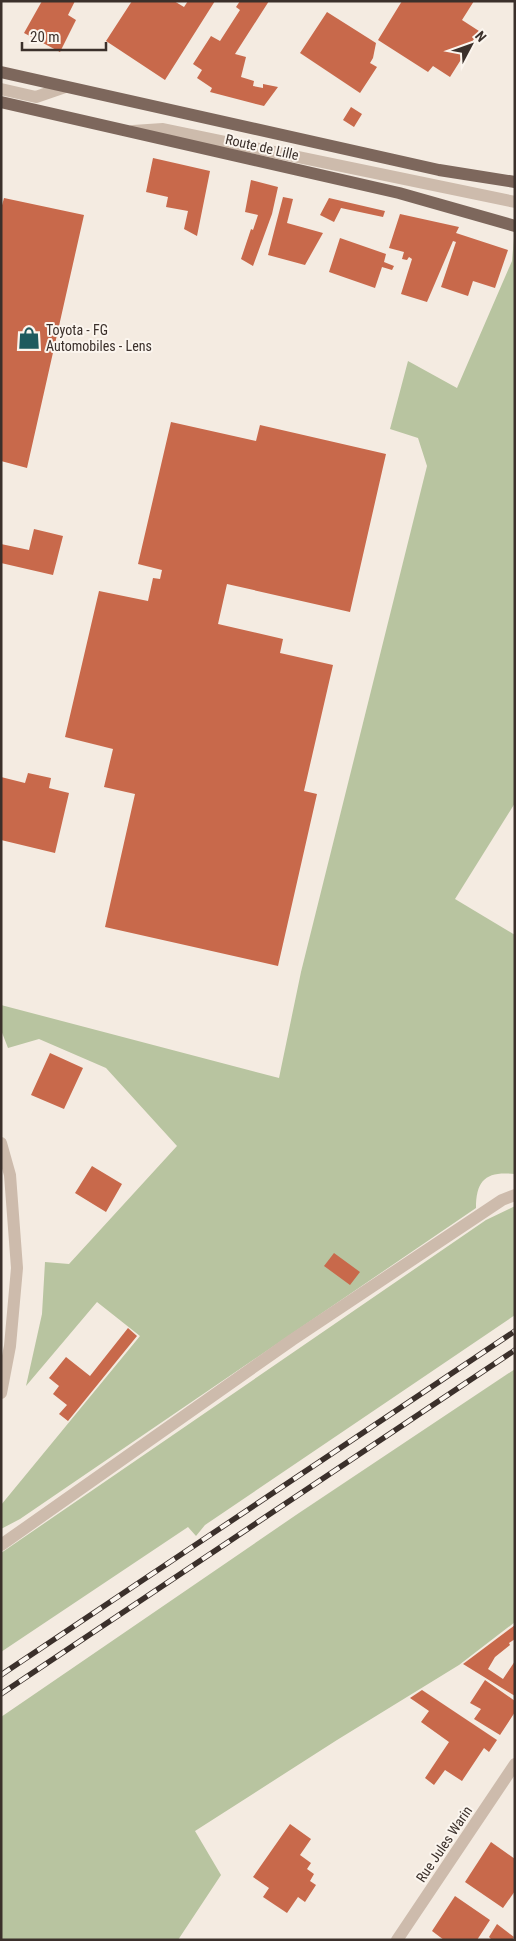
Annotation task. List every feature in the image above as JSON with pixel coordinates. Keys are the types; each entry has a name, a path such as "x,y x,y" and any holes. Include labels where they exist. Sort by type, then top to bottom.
{"main road":[{"name":"Route de Lille","path":"1,72 439,170 515,182"},
{"name":"Route de Lille","path":"1,102 399,193 515,226"}],"street":[{"path":"1,89 36,97 65,87"},
{"path":"128,131 163,129 515,202"},
{"path":"1,1143 10,1175 16,1268 10,1346 1,1393"},
{"path":"1,1545 292,1340 502,1200 515,1195"},
{"name":"Rue Jules Warin","path":"398,1940 515,1764"}],"green space":[{"path":"514,238 515,803 455,899 515,935 515,1174 497,1174 485,1179 478,1190 476,1208 20,1519 1,1529 1,1505 140,1336 97,1302 26,1386 42,1314 45,1262 69,1264 177,1146 106,1068 39,1039 8,1048 1,1030 1,1005 279,1078 301,972 427,466 418,438 390,429 408,361 457,388 512,261"},
{"path":"515,1206 515,1315 205,1525 196,1536 188,1527 1,1652 1,1553 486,1220"},
{"path":"515,1369 515,1622 459,1665 195,1831 221,1875 178,1940 1,1940 1,1717 296,1515"}],"building":[{"path":"42,1 75,1 68,15 76,20 60,52 24,33"},
{"path":"132,1 174,1 184,7 188,1 215,1 165,80 106,41"},
{"path":"240,1 269,1 235,54 246,57 241,77 254,81 253,86 263,88 263,84 278,87 264,106 210,92 212,88 197,78 202,70 193,64 211,36 220,41 240,10 236,7"},
{"path":"402,1 474,1 462,20 479,31 450,77 433,66 428,72 378,40"},
{"path":"327,12 376,43 370,63 377,67 360,93 300,53"},
{"path":"351,107 362,114 354,127 343,120"},
{"path":"153,158 210,171 197,236 184,229 188,211 166,207 168,197 146,192"},
{"path":"251,180 278,187 272,214 253,266 241,259 258,215 245,212"},
{"path":"283,197 293,199 287,223 323,233 305,265 268,255"},
{"name":"Toyota - FG Automobiles - Lens","path":"4,198 84,215 27,468 1,461 1,209"},
{"path":"329,198 385,211 383,217 341,208 334,222 320,215"},
{"path":"400,214 459,227 456,233 508,250 495,288 473,281 468,296 441,287 456,242 453,241 427,302 401,294 412,259 409,257 407,260 402,259 404,252 389,248"},
{"path":"340,238 386,254 384,262 394,266 392,270 382,267 375,288 329,272"},
{"path":"171,422 256,441 260,425 386,454 350,612 227,584 218,624 283,639 280,653 333,665 304,791 317,794 278,966 105,927 135,794 104,787 113,749 65,737 99,591 148,601 153,578 160,579 162,570 138,564"},
{"path":"34,529 63,536 53,575 1,563 1,544 29,550"},
{"path":"28,773 51,778 49,788 69,793 55,853 1,840 1,777 25,783"},
{"path":"50,1053 83,1068 64,1109 31,1095"},
{"path":"92,1166 122,1184 106,1212 75,1193"},
{"path":"334,1253 360,1272 350,1285 324,1266"},
{"path":"128,1328 137,1336 68,1421 59,1414 67,1405 53,1394 59,1386 49,1378 66,1357 90,1376"},
{"path":"515,1625 515,1639 495,1657 488,1669 503,1679 515,1661 515,1696 463,1664"},
{"path":"485,1680 515,1701 515,1712 500,1735 474,1719 481,1709 470,1703"},
{"path":"422,1690 497,1740 489,1752 484,1748 462,1781 445,1770 434,1785 425,1778 449,1742 421,1722 429,1711 410,1698"},
{"path":"290,1824 311,1839 300,1855 311,1863 307,1869 314,1874 310,1881 316,1885 305,1902 298,1897 287,1913 263,1897 269,1888 253,1877"},
{"path":"491,1842 515,1859 515,1891 503,1908 465,1882"},
{"path":"455,1896 490,1920 477,1940 444,1940 432,1931"},
{"path":"497,1924 514,1937 512,1940 492,1940 489,1937"}],"railway":[{"path":"1,1675 515,1331"},
{"path":"1,1694 515,1350"}],"place":[{"name":"Toyota - FG Automobiles - Lens","path":"29,338"}]}
